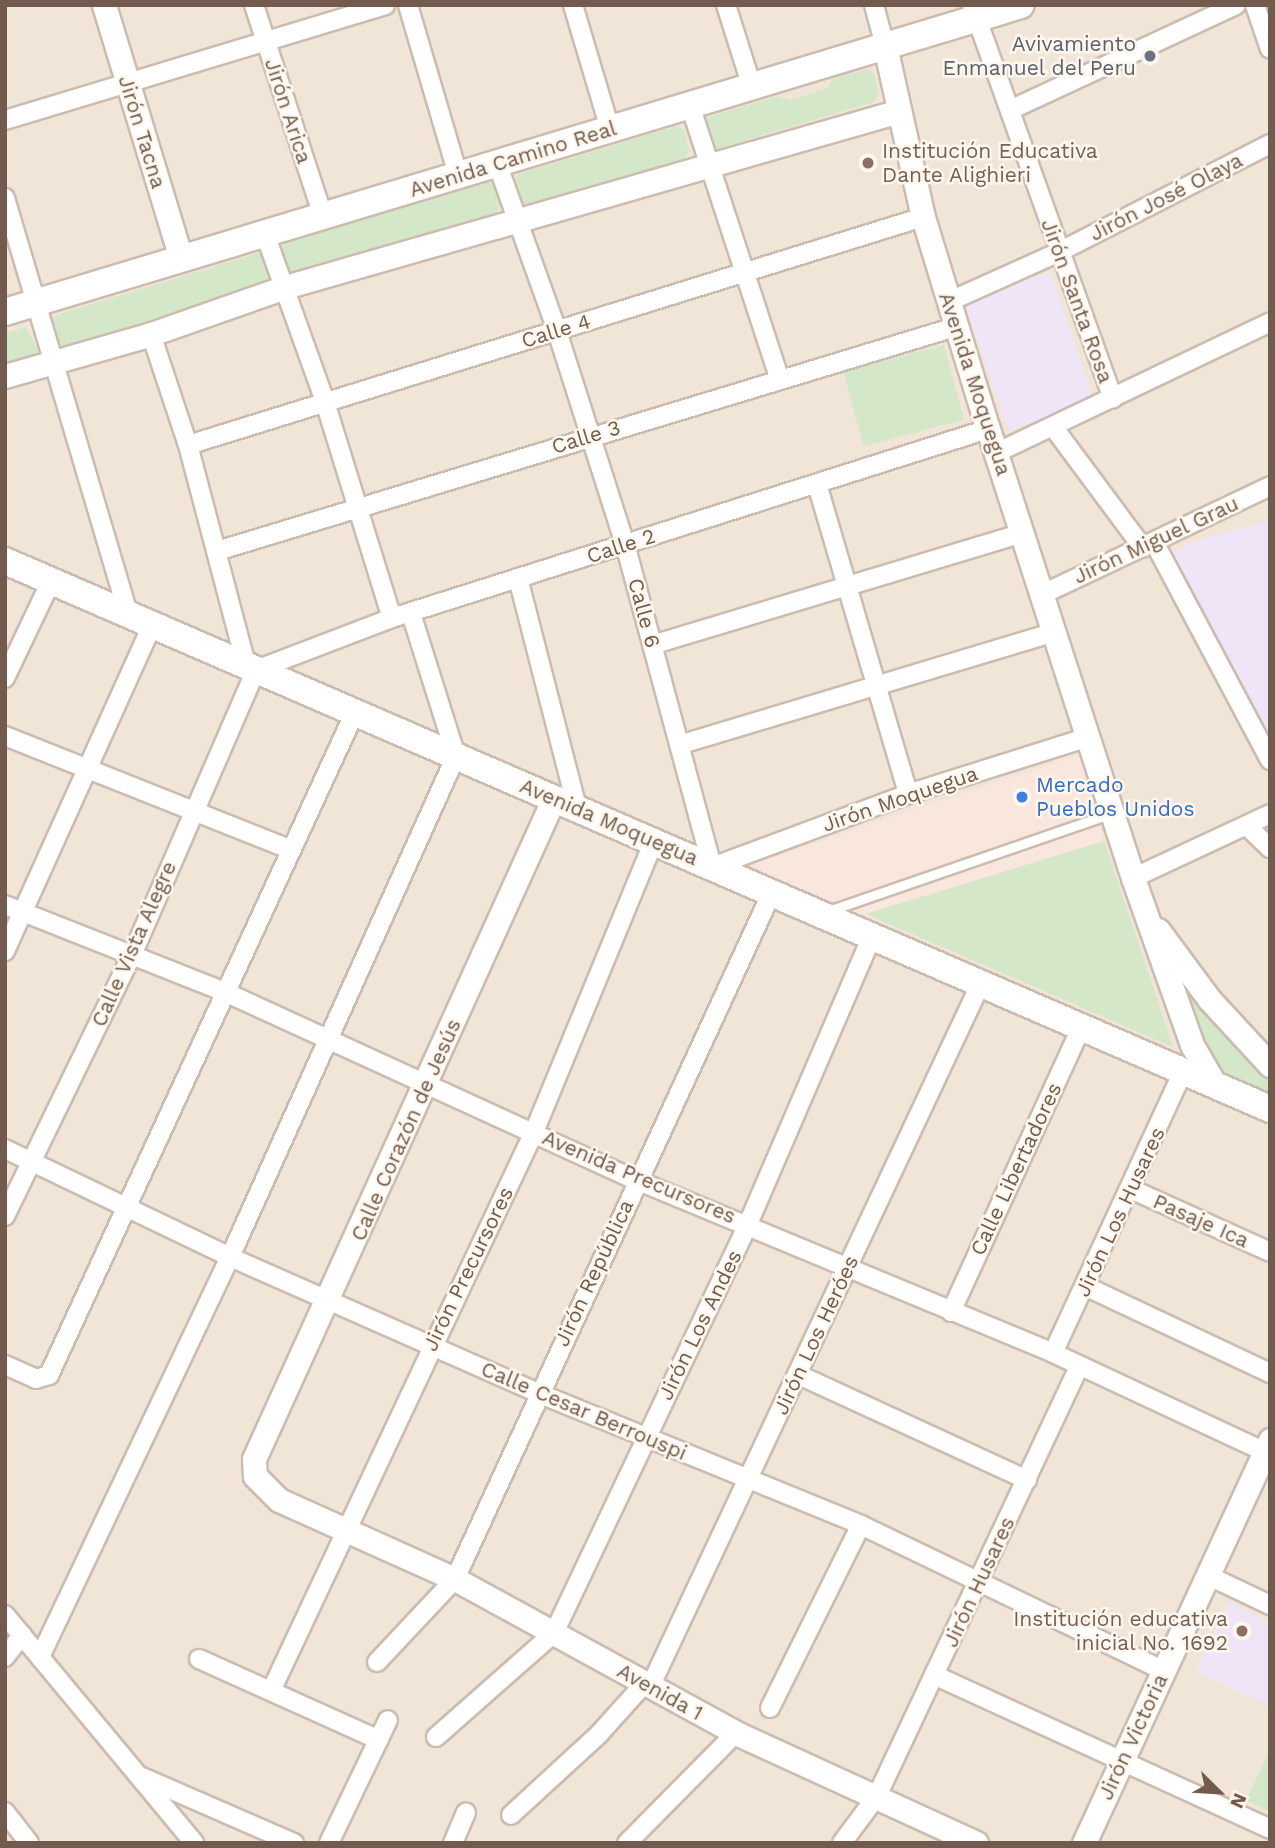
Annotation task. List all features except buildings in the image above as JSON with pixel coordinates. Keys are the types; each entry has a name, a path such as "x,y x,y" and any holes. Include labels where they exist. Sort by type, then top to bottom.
{"main road":[{"name":"Avenida Camino Real","path":"5,312 885,46 974,12 1021,5"},
{"name":"Avenida Moquegua","path":"7,558 51,581 140,620 1270,1109"}],"street":[{"name":"Jirón Tacna","path":"104,5 181,259"},
{"name":"Jirón Arica","path":"254,5 323,216"},
{"path":"5,120 385,5"},
{"path":"408,5 458,175"},
{"path":"573,5 610,129"},
{"path":"726,5 752,87"},
{"name":"Avenida Moquegua","path":"874,5 923,217 948,302 1133,878 1192,1045 1213,1083"},
{"path":"1010,110 1236,5"},
{"path":"1255,5 1270,49"},
{"name":"Jirón Santa Rosa","path":"974,12 1113,399"},
{"path":"690,105 779,378"},
{"path":"5,376 151,334 285,287 899,111"},
{"name":"Jirón José Olaya","path":"948,302 1059,252 1270,144"},
{"name":"Calle 6","path":"497,163 557,331 588,437 625,544 682,744 712,867"},
{"path":"5,198 38,302 52,362 140,620 85,771 5,951"},
{"name":"Calle 4","path":"188,445 923,217"},
{"path":"265,234 325,402 392,618"},
{"path":"998,452 1054,428 1270,322"},
{"name":"Calle 3","path":"217,551 779,378 956,327"},
{"path":"151,334 188,445 251,667"},
{"path":"1054,428 1148,545 1270,760"},
{"name":"Calle 2","path":"251,667 392,618 988,429"},
{"path":"817,484 844,587 908,794"},
{"name":"Jirón Miguel Grau","path":"1042,594 1270,486"},
{"path":"652,645 1022,533"},
{"path":"518,578 565,803"},
{"path":"5,678 51,581"},
{"path":"40,1657 230,1257 326,1037 456,756 411,613"},
{"path":"682,744 1055,632"},
{"name":"Calle Vista Alegre","path":"5,1216 132,955 251,667"},
{"path":"5,1365 36,1379 50,1375 355,712"},
{"path":"5,736 85,771 291,850"},
{"name":"Jirón Moquegua","path":"712,867 908,794 1089,737"},
{"name":"Calle Corazón de Jesús","path":"254,1459 428,1081 565,803"},
{"path":"1133,878 1270,814"},
{"path":"1247,827 1270,848"},
{"name":"Jirón Precursores","path":"271,1691 349,1533 430,1345 534,1132 654,842"},
{"name":"Avenida Moquegua","path":"1133,878 1149,919 1209,999 1270,1065"},
{"name":"Jirón República","path":"377,1662 455,1579 636,1180 772,892"},
{"name":"Avenida Precursores","path":"5,905 227,993 428,1081 636,1180 748,1224 1053,1353 1079,1367 1268,1449"},
{"name":"Jirón Los Andes","path":"554,1633 748,1224 872,936"},
{"name":"Jirón Los Heróes","path":"511,1815 599,1734 647,1685 799,1375 981,982"},
{"name":"Calle Libertadores","path":"951,1312 1082,1026"},
{"name":"Jirón Los Husares","path":"1053,1353 1133,1190 1184,1070"},
{"name":"Calle Cesar Berrouspi","path":"5,1149 230,1257 330,1298 538,1393 861,1525 1164,1671"},
{"name":"Pasaje Ica","path":"1133,1190 1270,1252"},
{"path":"1085,1286 1270,1373"},
{"name":"Jirón Husares","path":"842,1843 877,1796 981,1581 1079,1367"},
{"path":"799,1375 1027,1480"},
{"name":"Jirón Victoria","path":"1084,1843 1268,1449"},
{"name":"Avenida 1","path":"254,1459 255,1476 279,1500 455,1579 736,1733 976,1843"},
{"path":"770,1708 861,1525"},
{"path":"1209,1576 1270,1605"},
{"path":"5,1615 194,1843"},
{"path":"436,1737 554,1633"},
{"path":"5,1657 22,1635"},
{"path":"199,1659 379,1740"},
{"path":"934,1675 1270,1829"},
{"path":"329,1843 388,1720"},
{"path":"628,1843 736,1733"},
{"path":"139,1776 295,1843"},
{"path":"5,1812 29,1843"},
{"path":"453,1843 466,1813"}],"lane":[{"path":"821,914 1114,812"}],"shaded area":[{"path":"5,5 1270,5 1270,1843 5,1843"},
{"path":"1050,272 1095,402 1009,431 964,302"},
{"path":"1270,520 1270,745 1172,553 1193,542"},
{"name":"Mercado Pueblos Unidos","path":"1081,754 1104,841 866,914 759,878 755,863"},
{"path":"1228,1602 1270,1622 1270,1706 1196,1672"}],"green space":[{"path":"867,69 874,73 879,93 874,102 717,149 710,145 703,125 709,117 777,96 792,100 828,88 832,79"},
{"path":"677,126 684,130 689,151 684,159 527,206 520,202 513,182 519,174"},
{"path":"488,181 495,185 500,206 495,214 294,275 287,271 280,251 286,243"},
{"path":"258,253 265,257 270,277 265,286 64,347 57,342 50,323 56,315"},
{"path":"26,327 38,350 32,359 5,367 5,333"},
{"path":"944,345 964,419 863,446 844,372"},
{"path":"1104,841 1173,1047 866,914"},
{"path":"1176,971 1270,1074 1270,1097 1210,1064"},
{"path":"1270,1750 1270,1812 1246,1800"}],"place":[{"name":"Avivamiento Enmanuel del Peru","path":"1150,56"},
{"name":"Institución Educativa Dante Alighieri","path":"868,163"},
{"name":"Mercado Pueblos Unidos","path":"1022,797"},
{"name":"Institución educativa inicial No. 1692","path":"1242,1631"}]}
